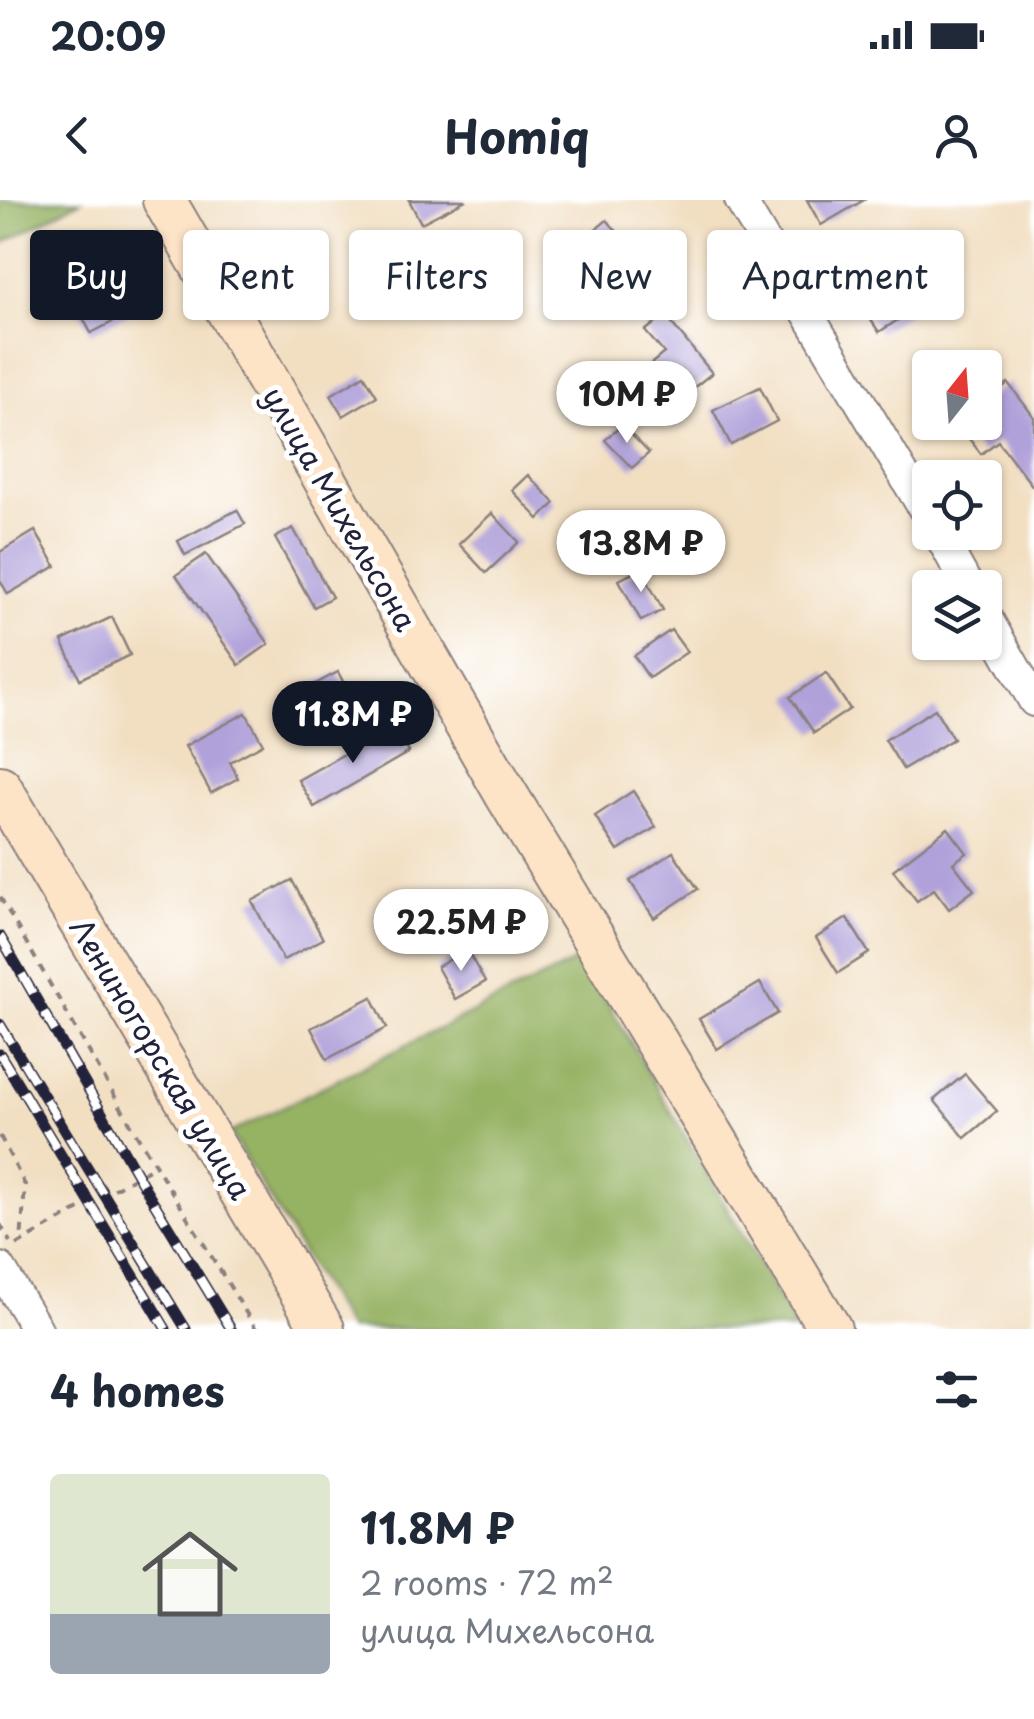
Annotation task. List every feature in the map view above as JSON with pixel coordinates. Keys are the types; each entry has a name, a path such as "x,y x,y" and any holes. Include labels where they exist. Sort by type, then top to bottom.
{"street":[{"name":"улица Михельсона","path":"164,200 506,794 830,1329"},
{"path":"740,200 912,489"},
{"path":"1002,645 1034,701"},
{"name":"Лениногорская улица","path":"0,787 323,1329"},
{"path":"7,1258 37,1329"}],"path":[{"path":"0,897 256,1329"},
{"path":"0,1136 26,1185 21,1243"},
{"path":"7,1258 21,1243 156,1165"}],"green space":[{"path":"0,200 81,200 0,245"},
{"path":"582,958 797,1329 348,1329 230,1133"}],"building":[{"path":"409,200 466,200 421,223"},
{"path":"807,200 864,200 821,225"},
{"path":"607,220 616,230 595,230"},
{"path":"84,320 116,320 91,333"},
{"path":"659,320 669,320 712,373 655,419 637,396 656,380 646,368 664,353 645,331"},
{"path":"871,320 898,320 879,332"},
{"path":"364,375 377,396 343,416 331,395"},
{"path":"1008,383 1034,417 1034,488 998,441 981,454 970,440 1002,440 1002,388"},
{"path":"760,387 777,421 731,445 713,410"},
{"path":"622,425 649,453 632,468 605,440"},
{"path":"528,475 555,503 539,519 512,490"},
{"path":"237,510 245,524 185,555 178,541"},
{"path":"492,513 519,542 486,573 459,544"},
{"path":"293,528 332,597 314,607 275,538"},
{"path":"35,531 56,566 8,594 0,580 0,552"},
{"path":"206,554 269,644 239,665 176,575"},
{"path":"641,569 663,610 641,621 619,580"},
{"path":"112,617 130,655 80,679 62,641"},
{"path":"671,630 687,652 649,678 634,656"},
{"path":"338,672 350,695 320,710 308,688"},
{"path":"826,673 850,709 814,733 790,697"},
{"path":"935,709 953,739 903,769 885,740"},
{"path":"246,713 263,744 230,762 238,778 211,793 185,746"},
{"path":"394,726 409,752 314,807 298,780"},
{"path":"633,791 656,827 618,851 595,816"},
{"path":"948,828 967,853 953,863 974,890 949,909 934,889 917,901 893,870"},
{"path":"673,852 698,889 654,918 630,881"},
{"path":"292,880 323,939 283,960 252,901"},
{"path":"847,918 869,953 838,973 816,938"},
{"path":"467,950 485,982 455,999 437,967"},
{"path":"760,983 778,1013 717,1049 699,1019"},
{"path":"372,997 387,1028 327,1059 311,1028"},
{"path":"965,1074 997,1111 965,1138 934,1100"}],"railway":[{"path":"0,936 231,1329"},
{"path":"0,1024 186,1329"},
{"path":"0,1054 166,1329"}]}
